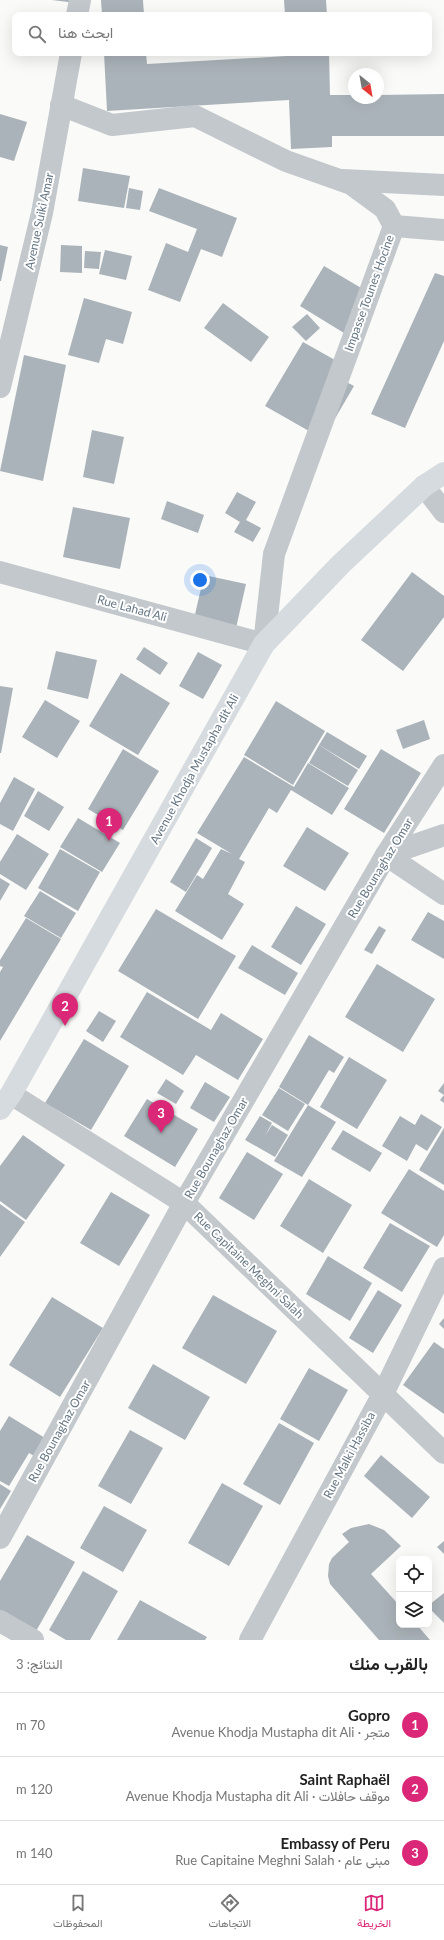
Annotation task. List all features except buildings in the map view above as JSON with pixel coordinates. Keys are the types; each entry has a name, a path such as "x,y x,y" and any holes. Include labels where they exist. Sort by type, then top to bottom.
{"main road":[{"name":"Avenue Khodja Mustapha dit Ali","path":"5,1102 264,644 341,564 424,486 444,472"}],"street":[{"path":"78,12 80,0"},
{"name":"Avenue Suiki Amar","path":"0,387 42,213 70,56"},
{"name":"Impasse Tounes Hocine","path":"61,105 112,125 195,116 286,161 352,184 385,209 394,226 274,554 264,644"},
{"path":"337,179 444,185"},
{"path":"394,226 444,230"},
{"path":"424,486 444,512"},
{"name":"Rue Lahad Ali","path":"0,572 264,644"},
{"name":"Rue Bounaghaz Omar","path":"0,1538 184,1203 386,855 444,765"},
{"path":"386,855 444,835"},
{"path":"386,855 444,894"},
{"name":"Rue Capitaine Meghni Salah","path":"5,1102 184,1203 444,1453"},
{"name":"Rue Malki Hassiba","path":"250,1640 383,1394 444,1268"},
{"path":"0,1621 33,1640"}],"place":[{"name":"Gopro","path":"109,841"},
{"name":"Saint Raphaël","path":"65,1026"},
{"name":"Embassy of Peru","path":"161,1133"}]}
